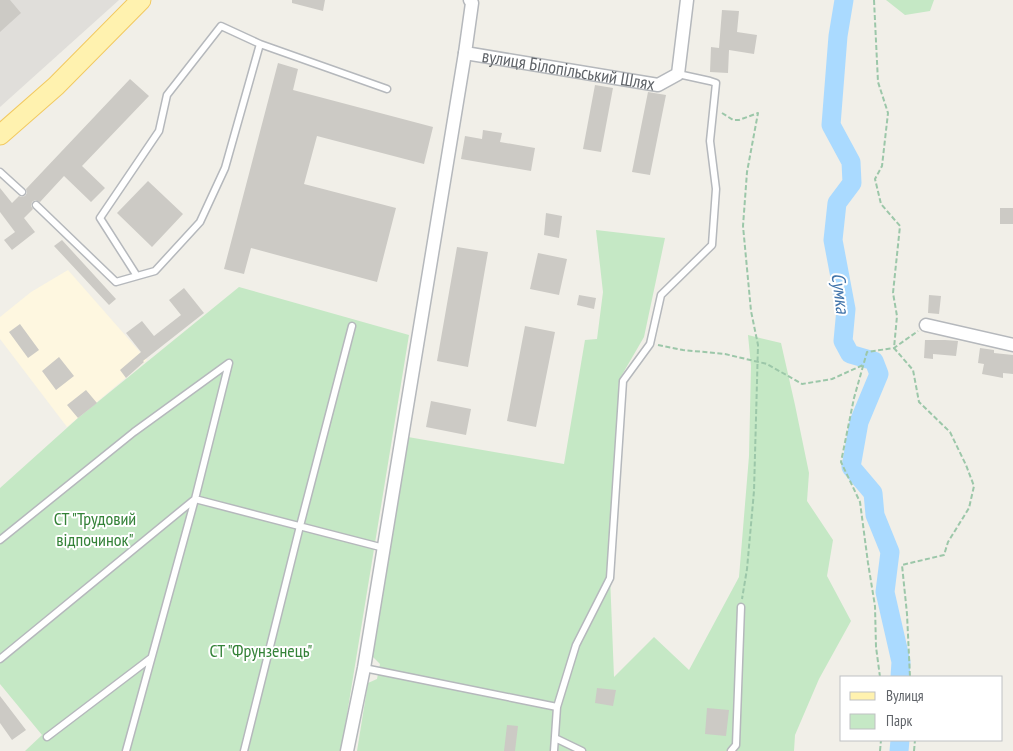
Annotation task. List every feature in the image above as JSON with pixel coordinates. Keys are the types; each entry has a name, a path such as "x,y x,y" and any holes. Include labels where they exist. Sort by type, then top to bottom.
{"main road":[{"path":"0,135 56,86 141,0"}],"street":[{"name":"вулиця Білопільський Шлях","path":"470,0 472,3 465,52 658,85 678,74 687,0"},
{"path":"347,751 364,668 465,52"},
{"path":"926,325 1013,345"}],"lane":[{"path":"137,276 100,218 159,131 167,95 221,26 260,44 387,89"},
{"path":"36,205 116,282 155,271 200,222 225,168 260,44"},
{"path":"554,751 557,707 576,645 610,578 623,381 650,344 661,295 712,245 716,189 710,141 716,83 678,74"},
{"path":"0,172 22,192"},
{"path":"244,751 352,326"},
{"path":"0,540 134,432 229,363 195,499 126,751"},
{"path":"195,499 384,548"},
{"path":"0,659 195,499"},
{"path":"731,751 736,745 741,607"},
{"path":"47,737 151,658"},
{"path":"364,668 557,707"},
{"path":"555,738 582,751"}],"path":[{"path":"874,0 878,82 888,113 882,166 875,179 881,204 900,226 893,293 897,316 894,348 913,370 919,402 950,432 966,464 974,486 969,508 948,542 944,556 902,565 910,676"},
{"path":"713,109 732,120 739,120 758,113 747,172 744,226 751,311 758,345 754,491 747,569 741,607"},
{"path":"880,676 876,647 875,606 860,502 841,462 862,365 867,352 894,348 926,325"},
{"path":"650,344 683,350 725,354 767,364 802,384 832,379 862,365"}],"shaded area":[{"path":"0,0 119,0 0,107"},
{"path":"68,270 147,360 67,427 0,339 0,317 31,292"}],"green space":[{"path":"886,0 934,0 930,11 905,15"},
{"path":"596,230 665,238 644,337 619,380 610,576 614,677 654,637 689,670 739,577 749,456 751,366 748,335 781,343 809,473 807,501 833,540 827,576 851,621 819,679 795,735 794,751 357,751 368,683 377,679 380,664 372,656 408,437 564,464 585,340 597,339 603,292"},
{"path":"239,287 409,335 341,751 25,751 42,735 0,684 0,488 78,418"}],"building":[{"path":"0,0 10,0 21,13 0,32"},
{"path":"292,0 325,0 323,11 292,3"},
{"path":"722,10 739,11 737,32 757,35 754,54 729,50 728,73 710,72 711,47 719,48"},
{"path":"278,63 298,69 293,90 433,127 424,164 317,136 304,184 396,208 377,282 251,248 244,274 224,269"},
{"path":"130,79 149,96 82,166 105,188 91,202 64,176 40,202 35,200 32,202 31,206 33,209 24,218 35,232 12,250 4,240 15,232 0,212 0,188 12,203 19,196 25,196 27,193 26,189"},
{"path":"595,85 613,88 601,152 583,149"},
{"path":"648,92 666,95 650,175 632,172"},
{"path":"483,130 502,133 500,142 535,148 531,171 461,159 465,136 482,139"},
{"path":"148,181 183,214 152,247 117,213"},
{"path":"1000,208 1013,208 1013,224 1000,224"},
{"path":"546,213 562,216 559,238 544,235"},
{"path":"62,240 116,299 109,305 54,246"},
{"path":"457,247 488,252 468,367 437,361"},
{"path":"538,253 567,259 559,295 530,289"},
{"path":"184,288 204,313 143,361 126,378 120,370 141,352 126,333 142,321 154,336 181,315 169,300"},
{"path":"579,295 596,298 594,309 577,305"},
{"path":"929,295 941,296 939,314 928,313"},
{"path":"20,324 39,350 28,358 9,332"},
{"path":"525,326 555,332 536,427 507,421"},
{"path":"925,340 958,341 956,356 933,354 933,359 924,358"},
{"path":"980,348 994,350 994,353 1013,355 1013,374 1003,373 1003,378 982,374 984,364 978,363"},
{"path":"59,357 74,376 56,390 42,371"},
{"path":"86,390 97,403 78,418 67,405"},
{"path":"431,401 471,409 466,435 426,427"},
{"path":"597,688 616,690 613,706 595,703"},
{"path":"0,696 26,730 12,740 0,723"},
{"path":"707,708 729,710 726,736 705,734"},
{"path":"507,725 518,726 515,751 504,751"}],"waterway":[{"name":"Сумка","path":"844,0 838,36 831,125 851,162 852,183 837,203 833,240 846,309 843,341 850,354 874,361 879,374 859,422 851,467 873,493 875,515 890,552 885,592 901,662 900,676"},
{"name":"Сумка","path":"899,751 900,741"}],"park label":[{"name":"СТ \"Трудовий відпочинок\"","path":"95,529"},
{"name":"СТ \"Фрунзенець\"","path":"261,651"}]}
